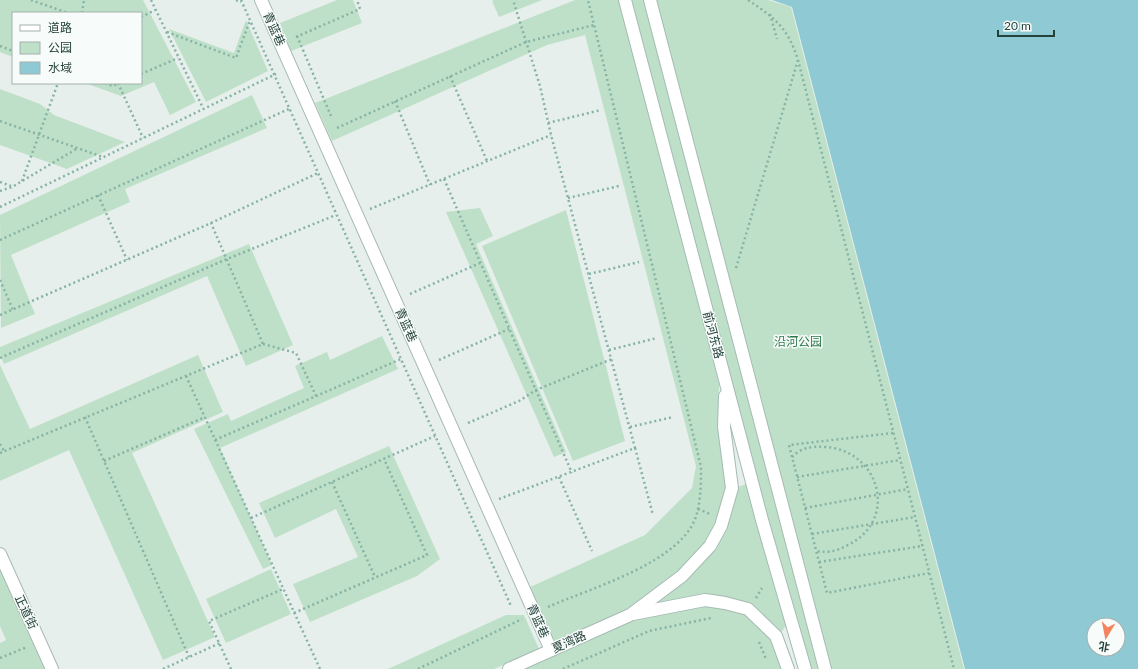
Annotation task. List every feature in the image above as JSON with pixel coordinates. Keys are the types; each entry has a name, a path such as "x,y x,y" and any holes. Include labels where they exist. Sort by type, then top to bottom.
{"street":[{"name":"青蓝巷","path":"261,0 551,650"},
{"name":"前河东路","path":"625,0 771,554 805,669"},
{"name":"前河东路","path":"650,0 825,669"},
{"path":"630,615 682,576 710,546 721,526 732,488 724,427 726,382"},
{"name":"正道街","path":"0,554 52,669"},
{"path":"630,615 705,600 748,609 776,636 788,669"},
{"name":"夏湾路","path":"509,669 630,615"}],"path":[{"path":"31,0 65,12"},
{"path":"82,12 84,0"},
{"path":"150,0 203,108"},
{"path":"236,0 241,1 250,20 511,606"},
{"path":"280,44 360,9 357,0"},
{"path":"513,0 540,86 551,135 653,515"},
{"path":"418,669 535,614 644,567 670,549 687,533 697,514 701,487 699,459 588,0"},
{"path":"748,0 770,14 788,36 798,60 954,669"},
{"path":"142,17 156,10"},
{"path":"770,14 777,39"},
{"path":"166,32 236,58 250,20"},
{"path":"336,128 526,42 594,25"},
{"path":"0,46 12,51"},
{"path":"142,74 178,58"},
{"path":"736,269 798,60"},
{"path":"0,207 290,66"},
{"path":"450,76 487,161"},
{"path":"22,181 58,84"},
{"path":"108,84 113,86 117,84"},
{"path":"119,84 143,138"},
{"path":"0,240 306,101"},
{"path":"395,101 430,185"},
{"path":"548,123 601,110"},
{"path":"0,121 104,157"},
{"path":"357,215 551,135"},
{"path":"0,191 12,187 78,148"},
{"path":"0,316 211,223 335,165"},
{"path":"444,179 572,473"},
{"path":"0,182 12,187"},
{"path":"568,198 619,186"},
{"path":"98,195 127,260"},
{"path":"0,358 227,259 336,215"},
{"path":"211,223 263,344"},
{"path":"589,274 639,262"},
{"path":"410,294 480,263"},
{"path":"0,280 13,310"},
{"path":"439,360 509,329"},
{"path":"609,350 657,338"},
{"path":"0,453 263,344 296,352 316,396"},
{"path":"215,440 418,351"},
{"path":"468,423 519,401 536,390 612,360"},
{"path":"186,376 320,669"},
{"path":"104,461 205,417"},
{"path":"630,427 673,417"},
{"path":"85,418 189,657"},
{"path":"251,518 452,428"},
{"path":"893,433 789,445 827,593 929,573"},
{"path":"0,444 4,451"},
{"path":"792,457 804,448 816,446 837,448 854,454 865,466 874,481 877,495 877,513 869,531 856,542 841,549 828,552 816,551"},
{"path":"486,504 572,473 635,448"},
{"path":"294,613 427,554 384,459"},
{"path":"797,476 900,460"},
{"path":"559,477 592,551"},
{"path":"332,482 375,578"},
{"path":"805,508 908,489"},
{"path":"812,534 915,517"},
{"path":"819,562 922,546"},
{"path":"231,669 209,621 283,589"},
{"path":"563,669 649,630 714,617"},
{"path":"758,640 767,662"},
{"path":"0,658 40,641"},
{"path":"162,669 220,644"}],"green space":[{"path":"0,0 143,0 196,102 170,115 154,82 121,96 88,84 142,84 142,12 12,12 12,57 0,52"},
{"path":"337,0 353,0 362,23 291,51 280,23"},
{"path":"542,0 499,17 492,1"},
{"path":"575,0 620,0 719,384 718,428 728,489 717,524 704,544 677,572 626,610 554,644 528,588 645,535 692,488 696,466 585,35 547,45 332,141 315,103"},
{"name":"沿河公园","path":"629,0 768,0 791,7 964,669 809,669 729,381"},
{"path":"246,20 268,71 206,102 169,29 234,53"},
{"path":"0,89 40,104 54,115 125,142 67,169 0,145"},
{"path":"252,95 267,128 125,189 130,202 11,255 35,314 1,328 0,215"},
{"path":"480,208 493,236 476,244 566,452 554,457 446,212"},
{"path":"566,210 625,441 573,461 482,246"},
{"path":"249,244 293,345 246,366 207,276 4,364 0,355 0,347"},
{"path":"382,336 398,369 220,448 272,565 263,569 194,429 228,414 231,421 304,388 295,366 327,352 330,360"},
{"path":"198,355 223,412 132,453 215,637 163,660 69,450 0,481 0,365 30,429"},
{"path":"389,446 440,559 417,576 310,622 293,584 358,557 336,509 275,538 259,503"},
{"path":"749,483 788,623 779,635 725,600 639,610 712,547 735,488"},
{"path":"0,567 46,669 0,669 0,643 6,640 0,626"},
{"path":"271,569 291,614 226,643 206,599"},
{"path":"705,602 747,611 775,637 786,669 513,669 631,616"},
{"path":"506,615 524,615 539,649 494,669 388,669"}],"water":[{"path":"772,0 1138,0 1138,669 965,669 792,7"}]}
